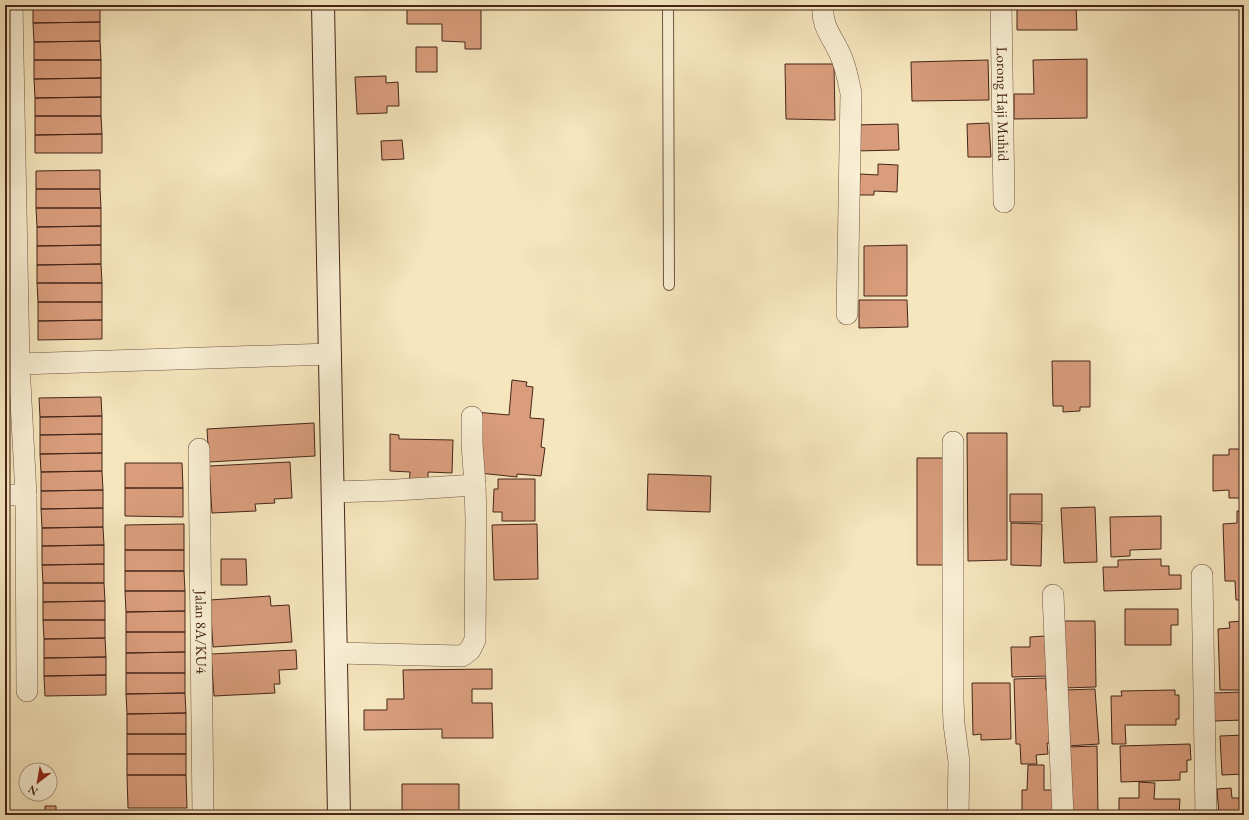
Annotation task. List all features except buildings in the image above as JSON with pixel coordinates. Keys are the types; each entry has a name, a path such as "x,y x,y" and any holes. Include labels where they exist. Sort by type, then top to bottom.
{"street":[{"path":"12,5 19,364 26,495 27,691"},
{"path":"323,5 339,815"},
{"path":"823,5 822,16 825,27 840,55 848,76 851,93 847,314"},
{"name":"Lorong Haji Muhid","path":"1001,5 1004,202"},
{"path":"19,364 330,354"},
{"path":"336,653 462,656 470,650 475,640 476,518 472,417"},
{"path":"953,442 953,700 954,724 959,762 958,815"},
{"name":"Jalan 8A/KU4","path":"199,449 203,815"},
{"path":"333,492 475,485"},
{"path":"5,495 26,495"},
{"path":"1202,575 1206,815"},
{"path":"1053,595 1063,815"}],"lane":[{"path":"668,5 669,285"}]}
